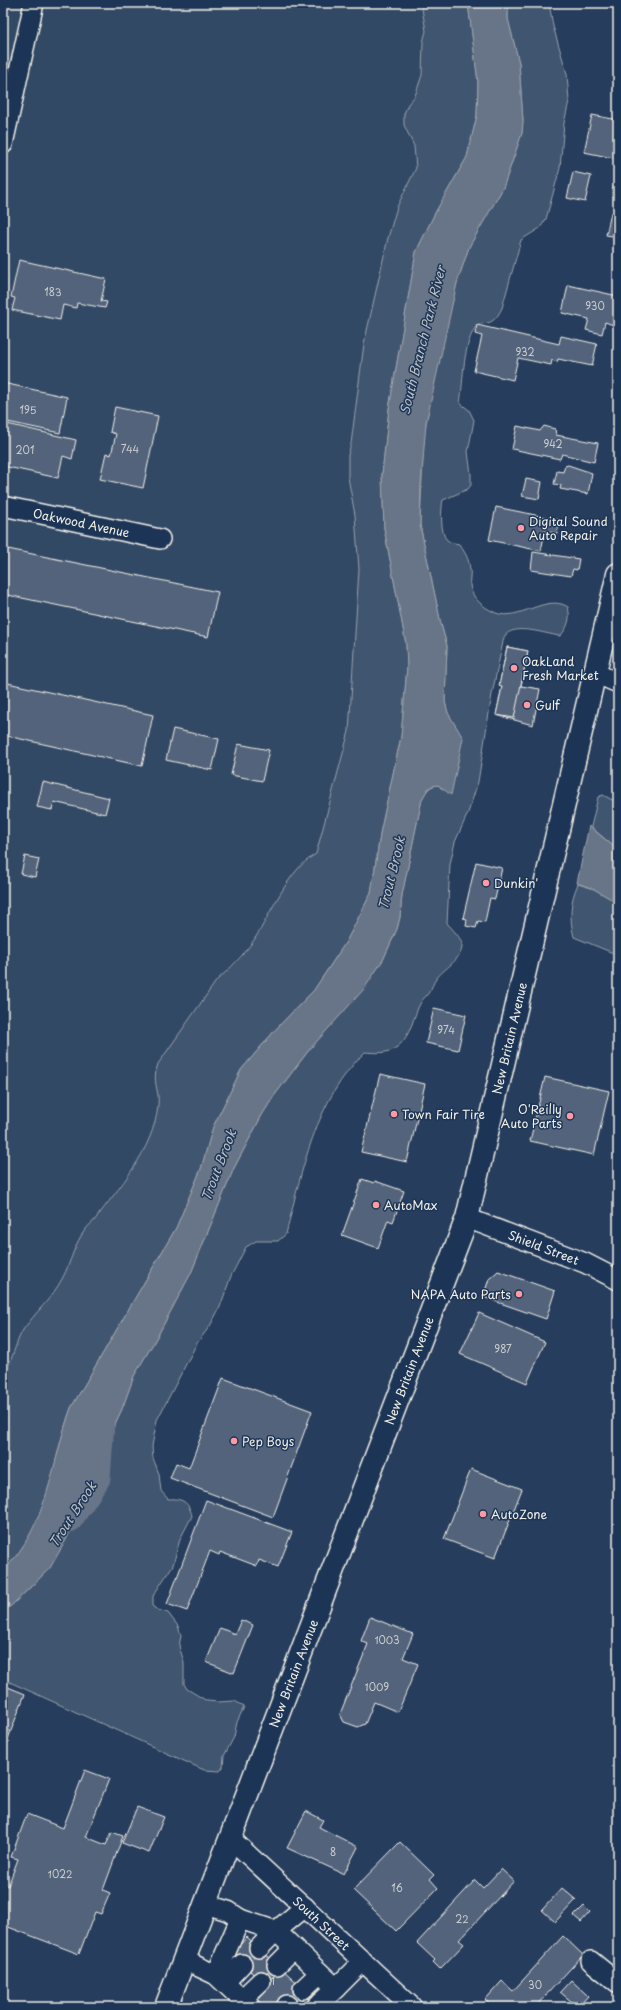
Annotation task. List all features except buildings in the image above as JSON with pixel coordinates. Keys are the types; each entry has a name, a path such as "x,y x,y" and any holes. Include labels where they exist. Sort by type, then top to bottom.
{"main road":[{"name":"New Britain Avenue","path":"166,2007 467,1218 595,673 612,631 618,574"}],"street":[{"path":"3,144 34,3"},
{"name":"Oakwood Avenue","path":"3,506 160,538"},
{"path":"595,673 618,684"},
{"name":"Shield Street","path":"467,1218 584,1263 618,1280"},
{"name":"South Street","path":"230,1838 412,2007"},
{"path":"205,1904 228,1911 240,1919 276,1931 336,1988"},
{"path":"259,1948 276,1931 305,1907"},
{"path":"221,1978 240,1919"},
{"path":"277,1965 294,1948"},
{"path":"184,1960 221,1978 246,2003 261,1981"},
{"path":"316,2007 363,1961"},
{"path":"591,1961 618,1983"},
{"path":"221,1978 242,1964"},
{"path":"303,1989 320,1973"}],"shaded area":[{"path":"3,3 421,3 426,31 423,42 422,75 420,86 415,96 408,104 404,114 404,125 414,146 416,168 397,207 348,455 348,477 355,515 359,569 349,731 316,854 306,859 286,886 253,941 217,980 158,1064 158,1106 152,1133 136,1163 94,1221 85,1229 61,1281 23,1331 3,1375"},
{"path":"421,3 468,3 478,82 477,115 467,157 435,213 416,252 389,409 382,474 384,528 406,644 407,667 401,737 381,829 371,893 346,942 314,990 276,1029 241,1070 213,1127 201,1169 176,1228 71,1408 65,1425 46,1498 32,1532 21,1551 3,1571 3,1375 23,1330 58,1286 66,1271 78,1241 124,1182 142,1153 155,1122 158,1106 155,1076 158,1064 217,980 237,961 254,940 281,893 297,870 316,854 349,731 359,569 355,515 348,477 348,455 351,444 364,344 388,238 397,207 416,168 414,146 404,125 404,114 408,104 415,96 422,75 423,42 426,31"},
{"path":"508,3 549,3 553,26 567,74 569,101 564,123 560,168 546,219 540,228 521,240 502,308 498,316 490,322 478,324 469,341 466,351 460,403 469,410 474,420 468,452 471,485 468,489 443,500 442,527 447,540 459,544 465,553 469,565 471,590 479,602 487,608 496,613 505,615 514,614 551,603 560,604 568,607 569,619 565,630 560,636 538,631 514,630 504,637 492,694 478,782 468,813 455,842 450,864 447,923 462,942 459,955 439,975 421,1002 409,1032 402,1043 394,1049 386,1052 365,1052 348,1071 334,1092 322,1114 313,1137 298,1186 286,1234 278,1241 256,1241 246,1247 231,1276 220,1307 210,1326 197,1343 157,1420 152,1446 153,1458 159,1474 161,1491 168,1499 181,1500 187,1504 192,1516 180,1539 173,1565 153,1596 153,1607 168,1613 178,1626 181,1636 179,1646 184,1662 184,1684 187,1689 207,1701 235,1701 244,1707 237,1722 234,1737 224,1756 223,1767 220,1771 204,1770 3,1679 3,1611 11,1606 42,1576 80,1511 93,1481 98,1460 122,1409 134,1376 191,1273 234,1168 262,1115 274,1096 309,1050 363,989 383,960 397,929 400,917 402,895 422,799 426,791 432,786 438,785 442,789 452,721 445,702 447,646 420,525 424,434 440,352 457,283 469,247 503,188 522,133 523,121 519,63 508,19"},
{"path":"603,795 618,803 618,850 591,827 598,797"},
{"path":"578,884 594,889 618,903 618,955 574,937 571,923 571,910 573,897"}],"water":[{"name":"South Branch Park River","path":"468,3 508,3 508,19 519,63 523,121 522,133 503,188 469,247 457,283 426,423 421,484 420,525 447,646 445,702 448,713 463,738 451,795 438,785 432,786 428,789 422,799 402,895 400,917 397,929 383,960 364,989 309,1050 274,1096 262,1115 234,1168 191,1273 134,1376 122,1409 98,1460 93,1481 85,1501 66,1540 50,1568 11,1606 3,1611 3,1571 18,1553 30,1534 39,1514 71,1408 176,1228 201,1169 213,1127 241,1070 276,1029 314,990 346,942 371,893 381,829 401,737 407,667 406,644 384,528 382,474 389,409 416,252 435,213 467,157 477,115 478,82"},
{"path":"589,826 618,850 618,903 594,889 577,883"}],"waterway":[{"name":"Trout Brook","path":"69,1518 96,1478 100,1423"}],"place":[{"name":"Digital Sound Auto Repair","path":"521,528"},
{"name":"OakLand Fresh Market","path":"514,668"},
{"name":"Gulf","path":"527,705"},
{"name":"Dunkin'","path":"486,883"},
{"name":"Town Fair Tire","path":"394,1114"},
{"name":"O'Reilly Auto Parts","path":"570,1116"},
{"name":"AutoMax","path":"376,1205"},
{"name":"NAPA Auto Parts","path":"519,1294"},
{"name":"Pep Boys","path":"234,1441"},
{"name":"AutoZone","path":"483,1514"}]}
